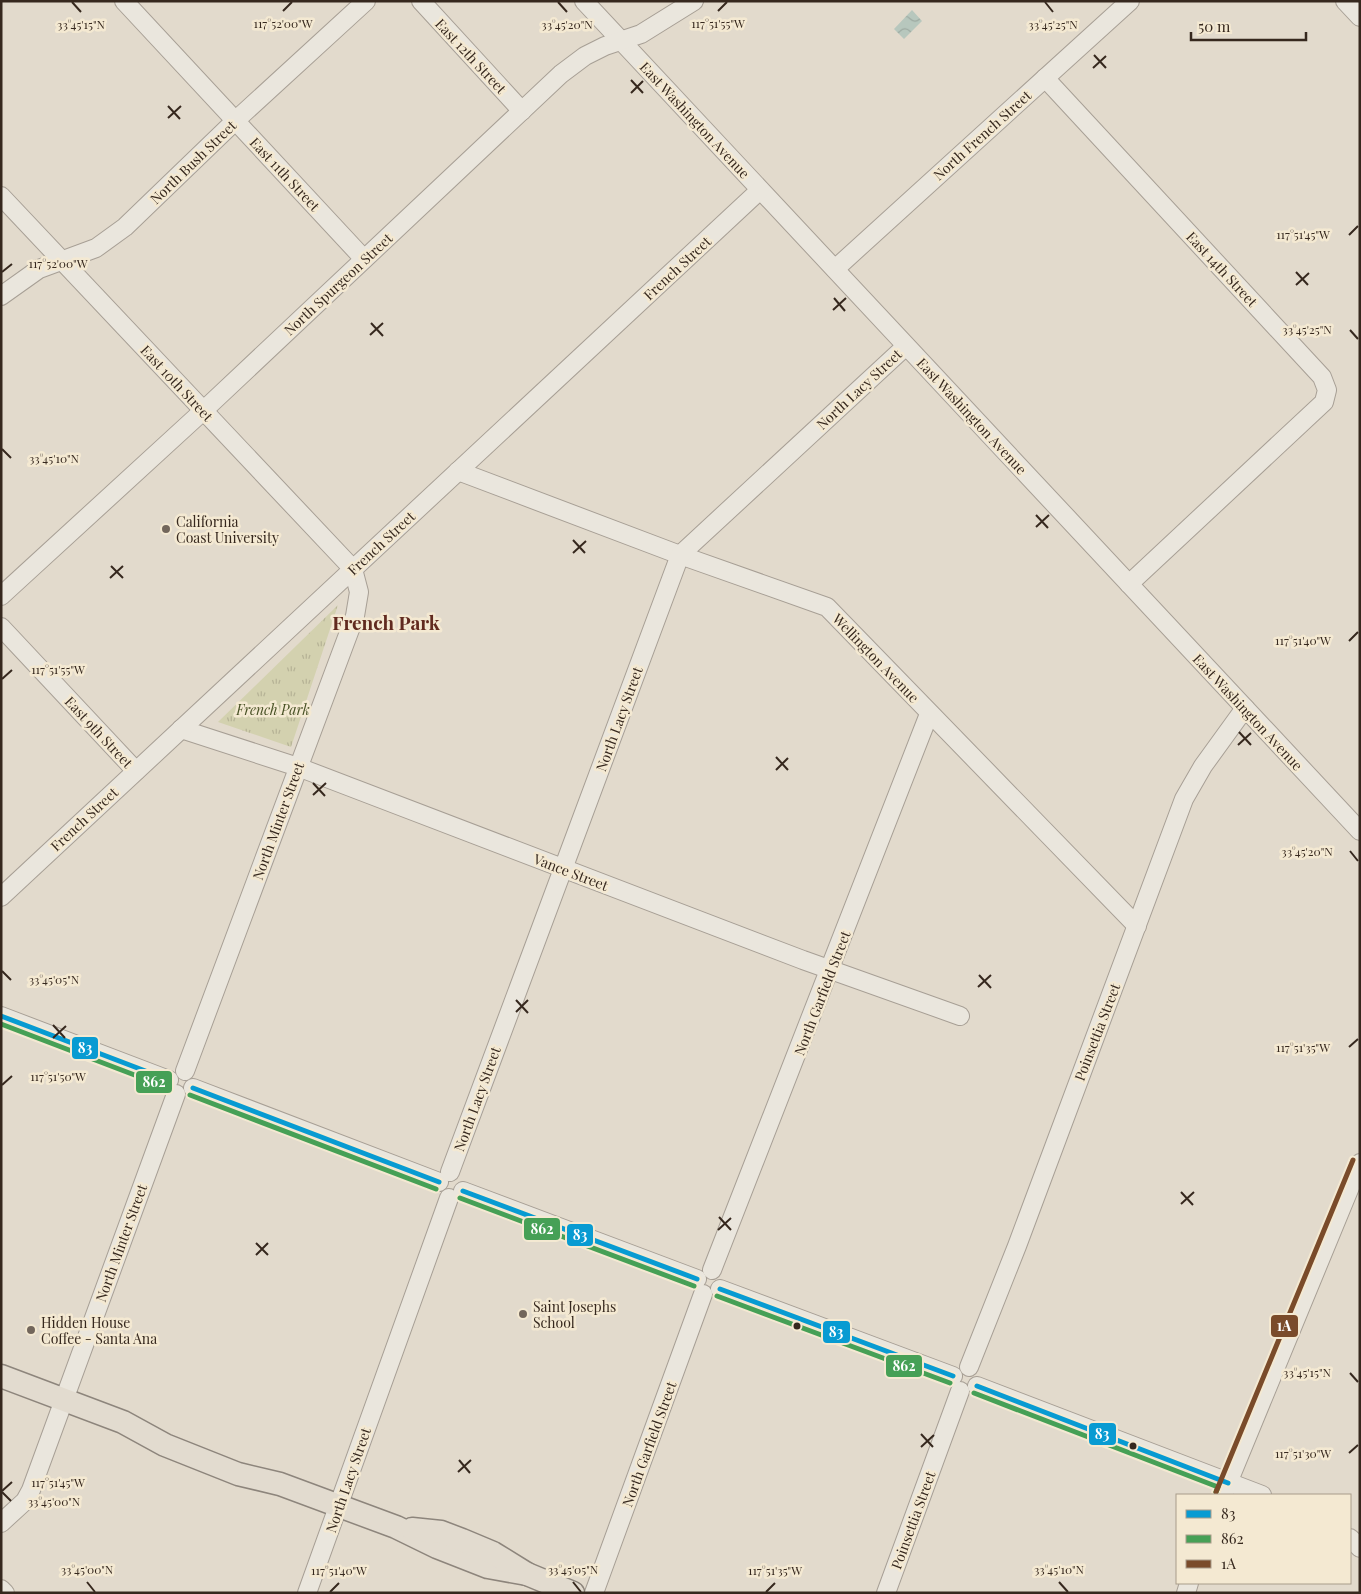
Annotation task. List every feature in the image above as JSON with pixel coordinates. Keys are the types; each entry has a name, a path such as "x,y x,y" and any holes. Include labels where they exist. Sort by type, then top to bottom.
{"main road":[{"path":"1,1376 123,1422 160,1428 239,1458 280,1484 396,1527 436,1547 488,1567 528,1574 573,1593"}],"street":[{"name":"East 11th Street","path":"124,1 364,259"},
{"name":"North Bush Street","path":"1,296 38,269 63,262 96,248 125,227 235,121 366,1"},
{"name":"East 12th Street","path":"421,1 522,111"},
{"name":"East Washington Avenue","path":"584,1 1360,830"},
{"name":"North Spurgeon Street","path":"1,596 204,410 561,74 585,56 605,46 622,42 641,34 694,1"},
{"name":"North French Street","path":"834,269 1130,1"},
{"path":"1346,1 1360,17"},
{"name":"East 14th Street","path":"1045,78 1322,377 1327,390 1324,402 1129,584"},
{"name":"French Street","path":"1,897 760,190"},
{"name":"East 10th Street","path":"1,196 353,569"},
{"name":"North Lacy Street","path":"444,1177 563,868 680,555 906,346"},
{"name":"Wellington Avenue","path":"458,471 680,555 827,607 1137,926"},
{"name":"North Minter Street","path":"185,1071 355,616 359,592 353,569"},
{"name":"East 9th Street","path":"1,627 136,771"},
{"name":"Poinsettia Street","path":"969,1367 1137,926 1166,842 1184,799 1204,766 1245,708"},
{"name":"North Garfield Street","path":"712,1270 831,971 929,714"},
{"name":"Vance Street","path":"181,729 298,767 831,971 960,1016"},
{"path":"1,1016 172,1087 186,1095 193,1088 193,1078 185,1071 175,1072 172,1087"},
{"name":"North Minter Street","path":"1,1523 25,1501 32,1490 172,1087"},
{"path":"193,1088 444,1177 460,1176 463,1180 456,1194 700,1287 713,1295 720,1289 721,1278 712,1270 703,1272 700,1287"},
{"path":"1226,1489 1356,1183 1360,1163"},
{"name":"North Lacy Street","path":"307,1593 456,1194"},
{"name":"North Garfield Street","path":"594,1593 700,1287"},
{"path":"720,1289 956,1383 970,1392 977,1386 977,1374 969,1367 959,1368 956,1383"},
{"name":"Poinsettia Street","path":"886,1593 956,1383"},
{"path":"977,1386 1226,1489 1256,1494"},
{"path":"1,1589 5,1593"}],"green space":[{"name":"French Park","path":"338,605 291,747 218,722"}],"water":[{"path":"912,10 922,21 904,39 894,29"}],"transit line":[{"name":"83","path":"1,1016 169,1080"},
{"name":"862","path":"1,1024 166,1087"},
{"name":"83","path":"193,1088 439,1182"},
{"name":"862","path":"190,1095 436,1189"},
{"name":"1A","path":"1216,1492 1353,1160"},
{"name":"83","path":"463,1191 697,1279"},
{"name":"862","path":"460,1198 694,1286"},
{"name":"83","path":"720,1289 953,1376"},
{"name":"862","path":"717,1296 950,1383"},
{"name":"83","path":"977,1386 1228,1483"},
{"name":"862","path":"974,1393 1218,1487 1216,1492"}],"place":[{"name":"California Coast University","path":"166,529"},
{"name":"Saint Josephs School","path":"523,1314"},
{"name":"Hidden House Coffee - Santa Ana","path":"31,1330"}],"district":[{"name":"French Park","path":"386,622"}]}
